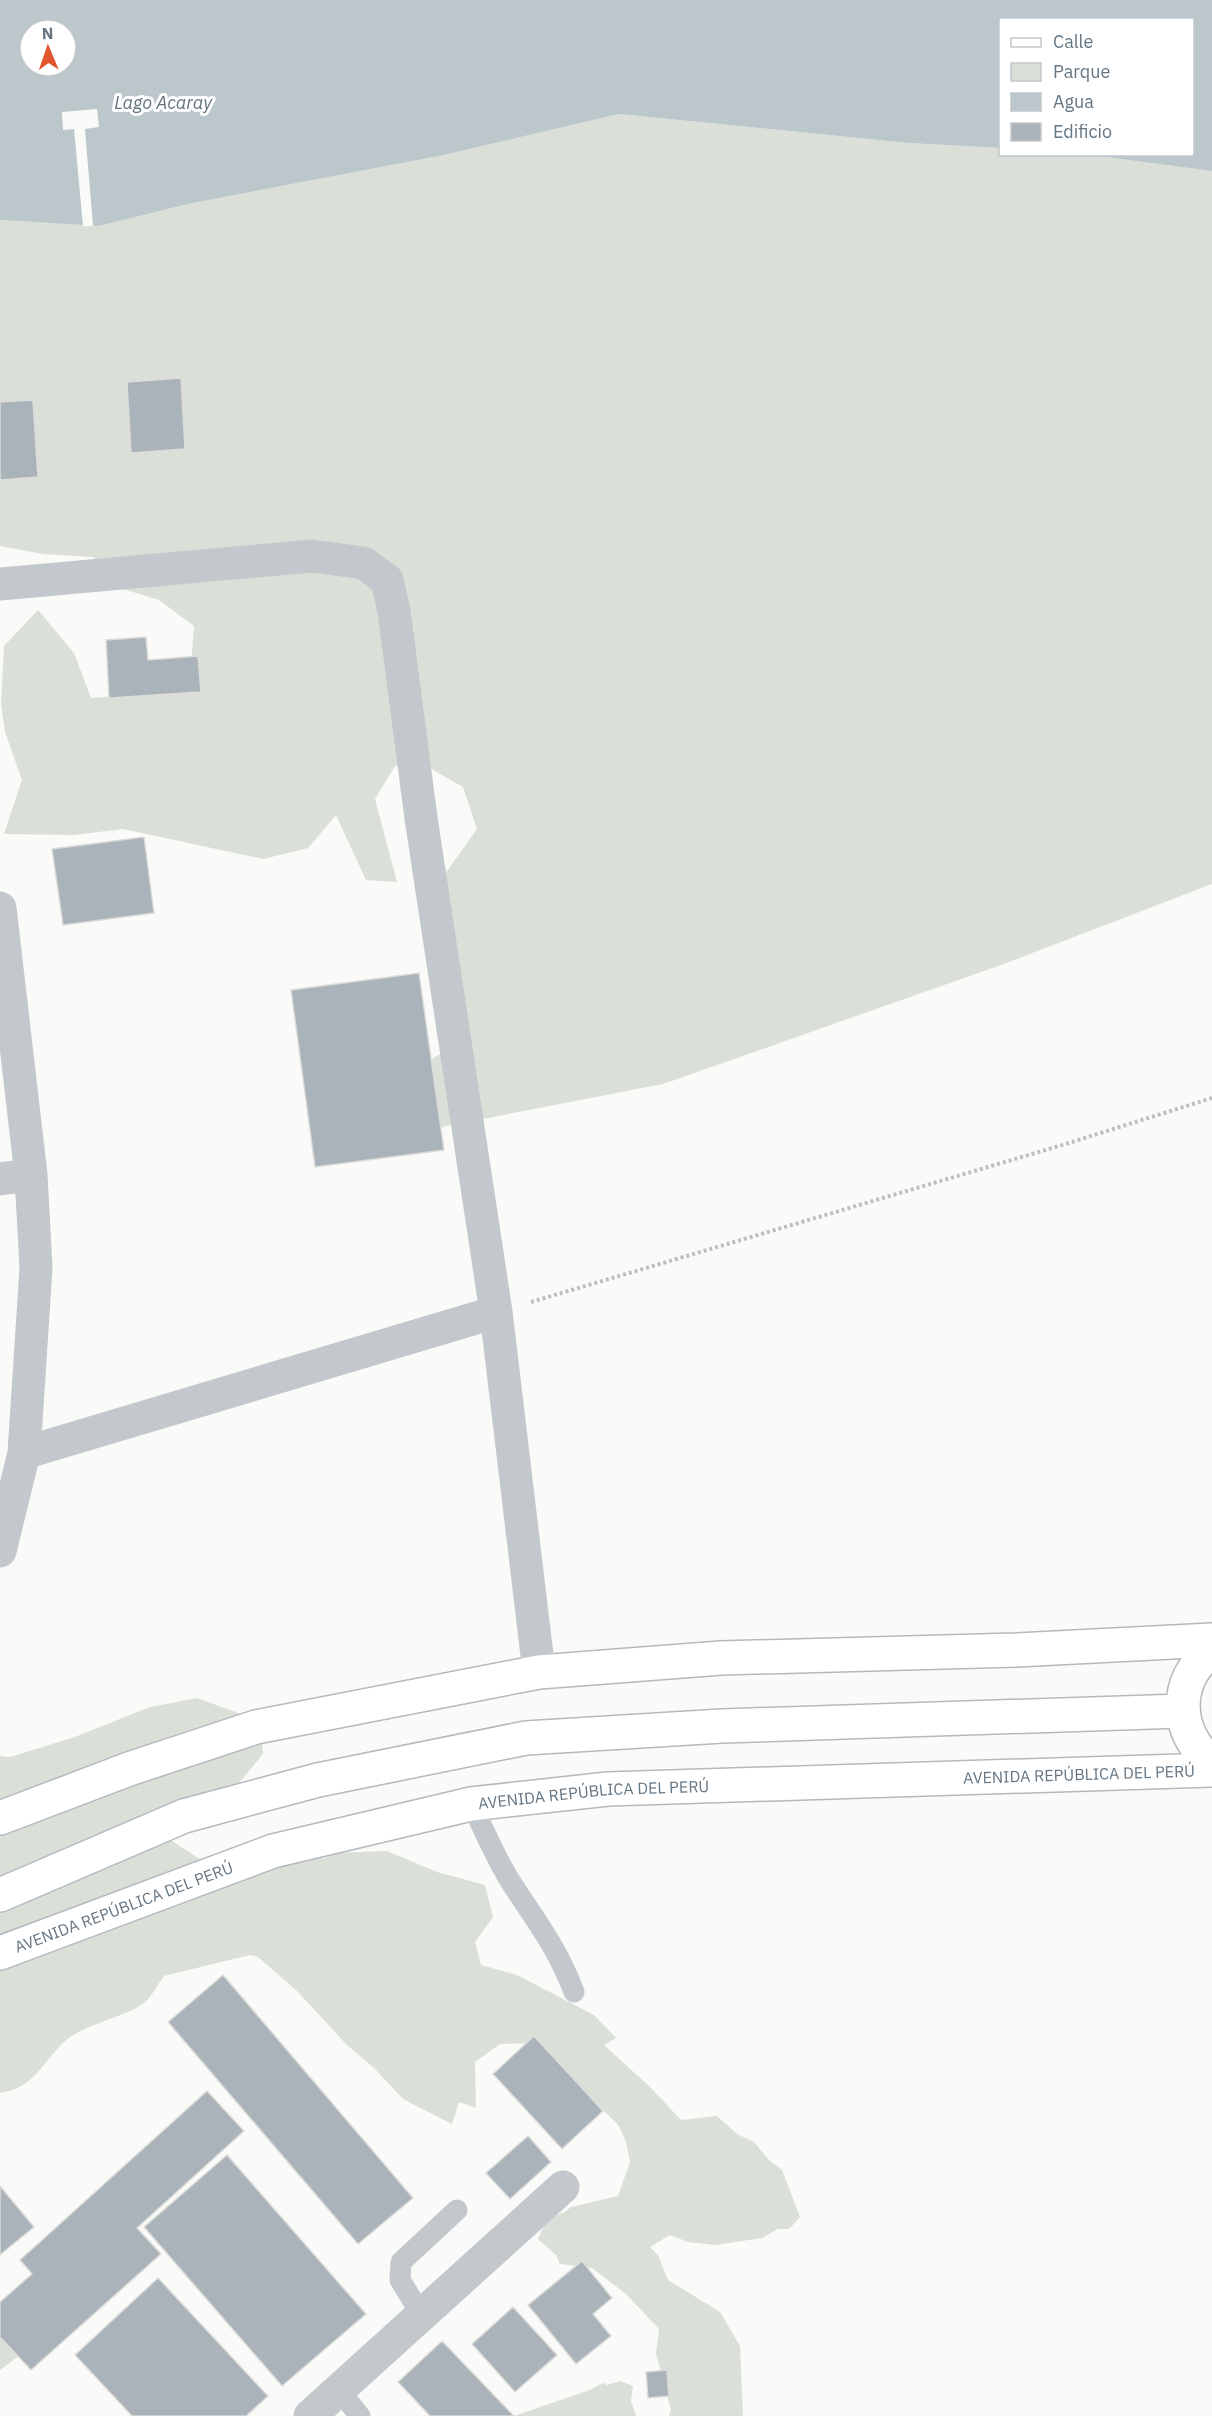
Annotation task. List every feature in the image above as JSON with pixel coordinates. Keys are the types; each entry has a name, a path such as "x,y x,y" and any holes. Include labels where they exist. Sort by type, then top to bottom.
{"main road":[{"path":"0,1818 129,1769 256,1727 539,1672 721,1658 1004,1650 1212,1640"},
{"path":"1212,1651 1203,1657 1191,1673 1184,1691 1182,1711 1186,1730 1196,1747 1212,1762"},
{"path":"0,1895 184,1816 318,1780 526,1738 722,1726 1182,1711"},
{"name":"AVENIDA REPÚBLICA DEL PERÚ","path":"0,1953 273,1851 471,1804 608,1789 1212,1770"}],"street":[{"path":"0,585 312,556 364,563 387,580 394,611 423,830 496,1312 539,1672"},
{"path":"0,908 15,1177 36,1268 24,1454 0,1551"},
{"path":"24,1454 496,1312"},
{"path":"310,2416 564,2187"}],"lane":[{"path":"471,1804 513,1886 540,1924 564,1964 574,1992"},
{"path":"421,2314 400,2280 401,2262 457,2210"},
{"path":"339,2390 360,2416"}],"path":[{"path":"496,1312 1212,1098"}],"green space":[{"path":"619,114 908,143 999,148 999,156 1098,156 1212,171 1212,884 1001,965 663,1084 416,1132 418,1069 438,1055 472,1050 440,881 477,829 463,787 421,763 395,766 375,799 397,882 366,880 336,815 308,848 263,859 123,829 74,835 4,834 22,780 5,732 1,704 4,646 38,610 74,653 91,698 189,690 194,626 159,600 113,586 94,557 43,554 0,546 0,220 99,226 188,204 444,155"},
{"path":"197,1698 260,1721 263,1754 235,1788 163,1835 198,1858 231,1868 325,1858 334,1853 387,1851 437,1872 485,1885 493,1917 475,1942 481,1965 517,1975 594,2015 616,2038 604,2045 649,2086 681,2120 717,2116 737,2134 754,2142 769,2160 782,2170 800,2217 789,2229 778,2229 762,2238 715,2245 688,2242 670,2235 650,2247 658,2255 668,2280 720,2312 740,2346 743,2416 669,2416 671,2410 656,2353 659,2329 626,2294 592,2268 560,2264 556,2255 538,2239 547,2218 565,2212 571,2207 618,2196 630,2162 626,2142 619,2126 587,2093 556,2075 533,2043 500,2044 475,2062 476,2108 459,2102 452,2124 403,2099 374,2068 347,2045 297,1991 258,1957 250,1955 164,1976 153,1993 137,2008 71,2036 29,2081 12,2090 0,2093 0,1756 10,1757 75,1737 150,1707"},
{"path":"0,2318 20,2355 0,2370"},
{"path":"620,2381 633,2386 631,2401 636,2416 514,2416 590,2390 603,2383 607,2385"}],"water":[{"name":"Lago Acaray","path":"0,0 1212,0 1212,171 1098,156 1194,156 1194,18 999,18 999,148 908,143 619,114 444,155 188,204 99,226 0,220"}],"pier":[{"path":"97,109 99,127 85,129 93,226 83,226 74,129 63,130 62,112"}],"building":[{"path":"181,378 185,449 131,453 127,382"},
{"path":"33,400 38,477 0,480 0,402"},
{"path":"146,637 148,660 198,656 201,692 109,698 106,640"},
{"path":"144,837 154,913 63,925 52,849"},
{"path":"419,973 444,1150 315,1167 291,990"},
{"path":"223,1975 413,2198 358,2244 168,2022"},
{"path":"534,2036 603,2111 562,2149 493,2074"},
{"path":"207,2091 244,2131 137,2228 161,2254 31,2370 0,2337 0,2302 32,2274 20,2260"},
{"path":"528,2136 551,2162 510,2199 486,2173"},
{"path":"227,2155 366,2314 282,2386 144,2227"},
{"path":"0,2186 34,2227 0,2255"},
{"path":"582,2261 612,2298 593,2314 611,2336 576,2364 528,2305"},
{"path":"158,2278 268,2396 246,2416 132,2416 75,2355"},
{"path":"513,2307 557,2355 515,2392 472,2344"},
{"path":"442,2341 514,2416 430,2416 398,2382"},
{"path":"667,2370 669,2396 648,2398 646,2372"}]}
